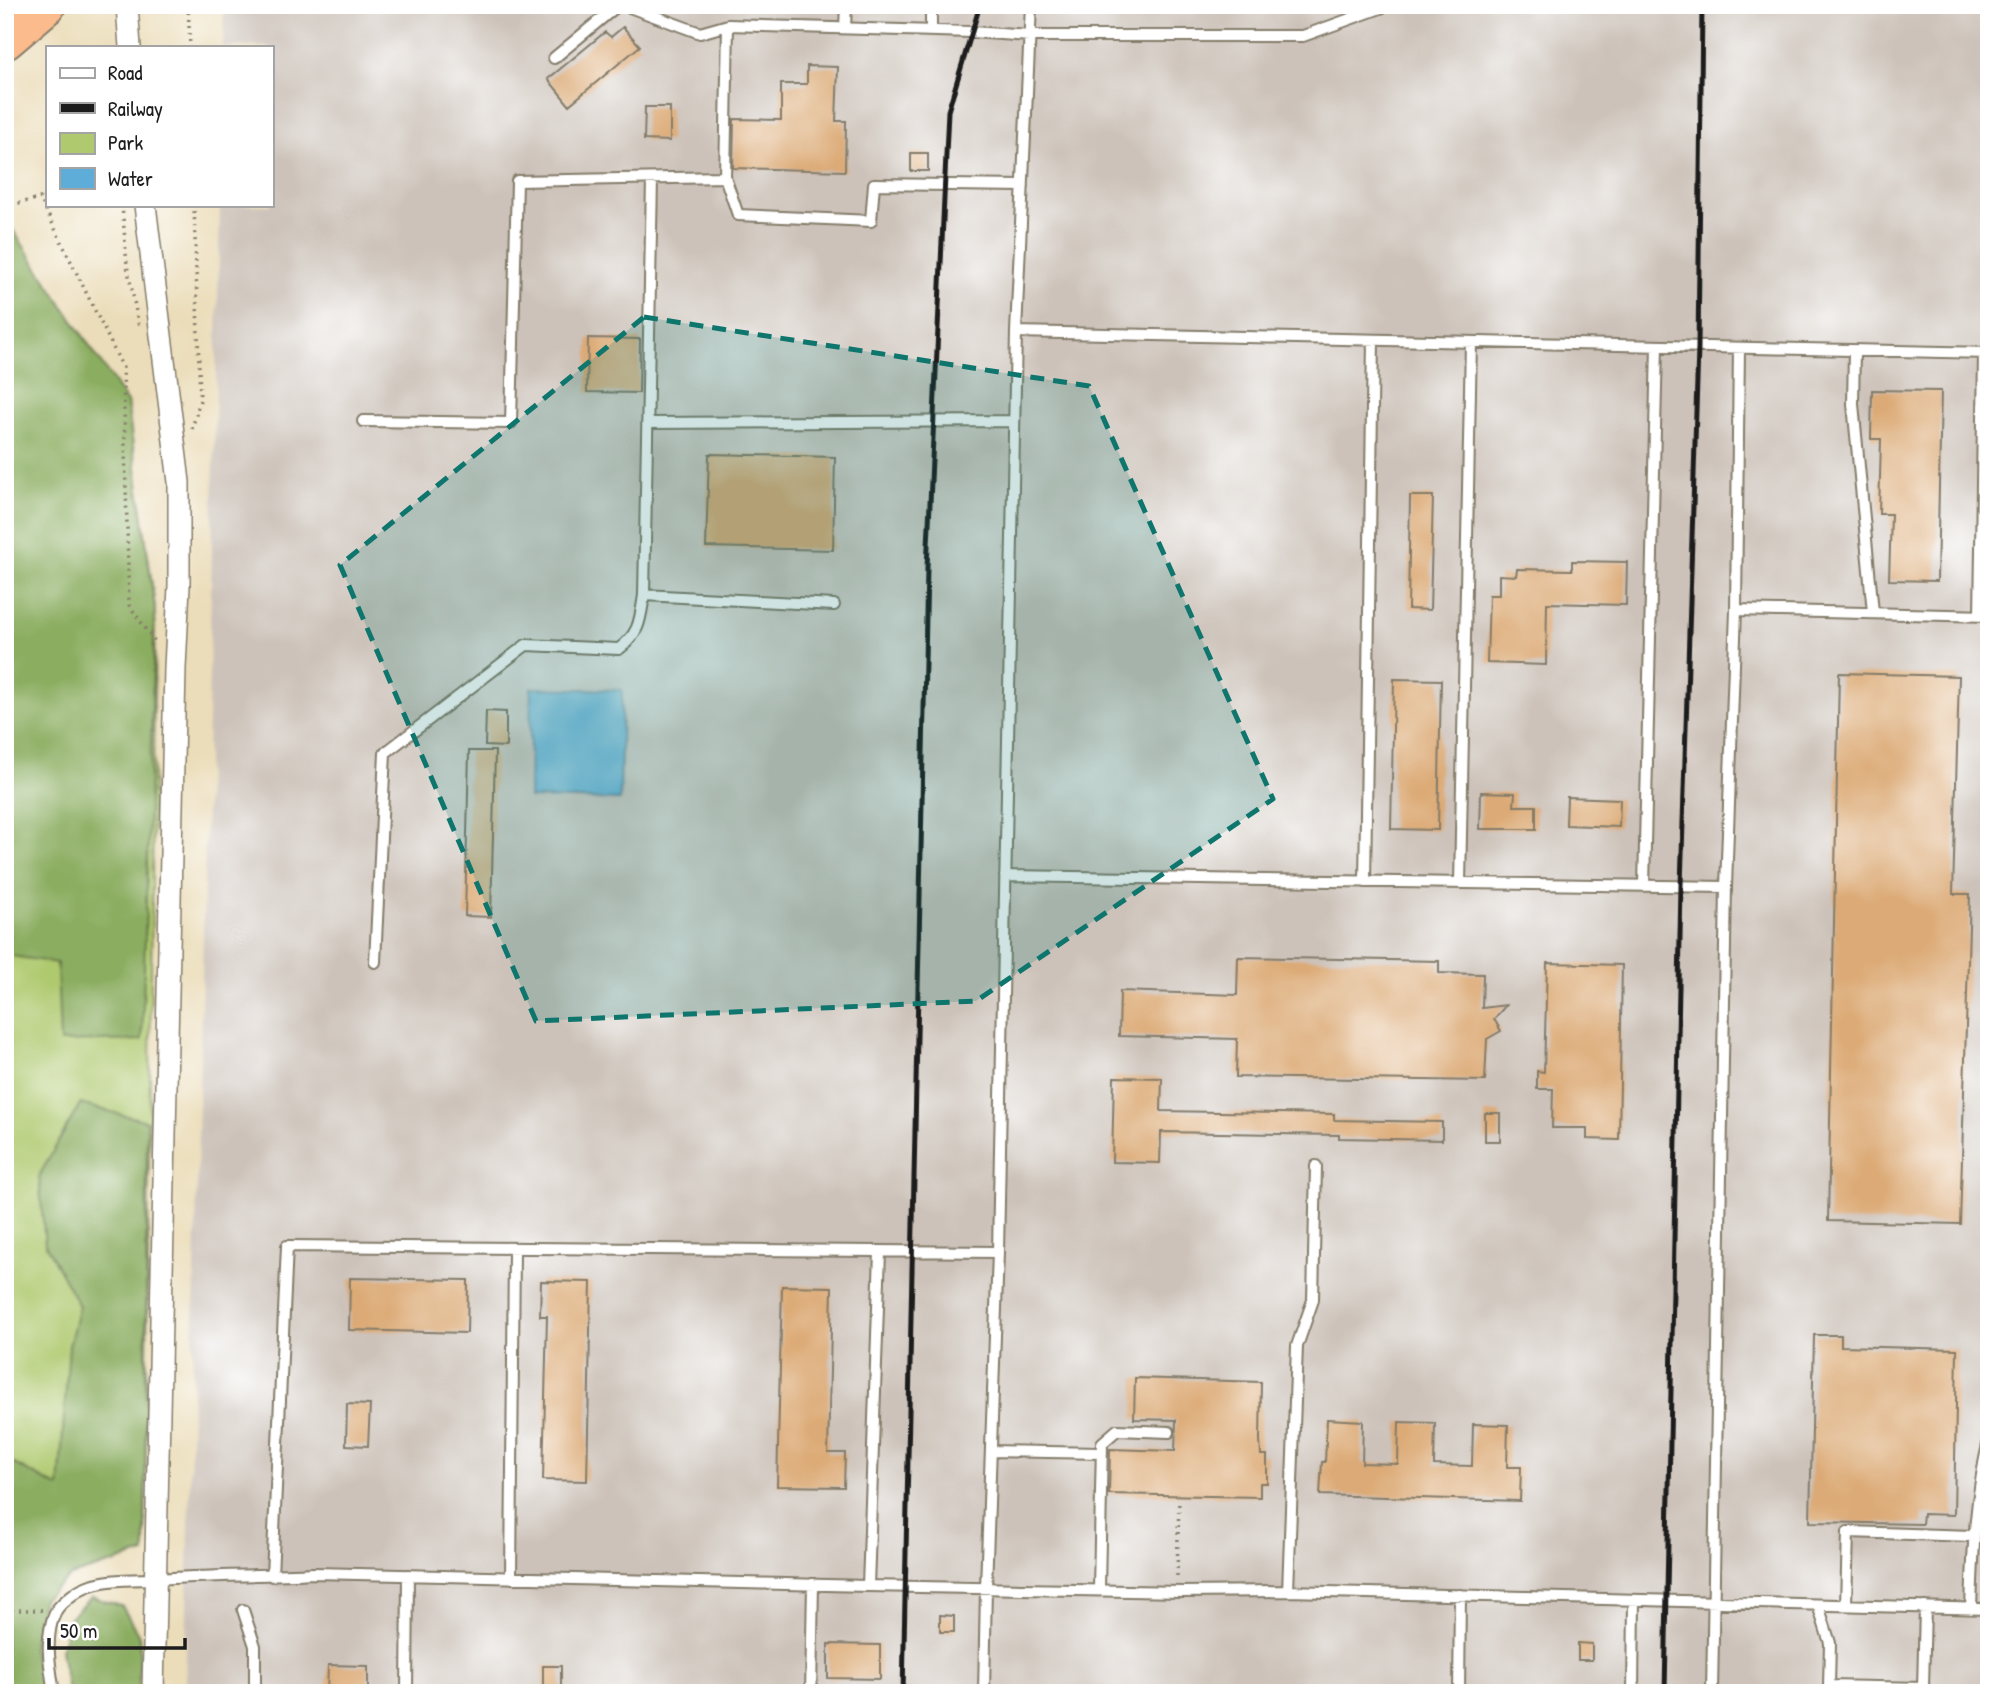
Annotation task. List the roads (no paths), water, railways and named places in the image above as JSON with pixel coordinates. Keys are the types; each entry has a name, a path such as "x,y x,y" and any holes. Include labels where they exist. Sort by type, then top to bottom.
{"highway":[{"path":"5,40 46,5"}],"street":[{"path":"127,5 130,46"},
{"path":"145,206 179,482 179,586 153,1693"}],"lane":[{"path":"554,58 618,5"},
{"path":"624,5 700,33 728,25 1030,36 1303,36 1389,5"},
{"path":"845,29 846,5"},
{"path":"931,31 932,5"},
{"path":"984,1693 998,1252 1016,331 1031,5"},
{"path":"728,25 725,177 738,215 871,221 874,184 1023,186"},
{"path":"363,421 511,423 517,181 725,177"},
{"path":"375,962 386,753 526,645 619,649 632,639 639,624 644,595 652,178"},
{"path":"1016,331 1986,353 1984,615 1737,610"},
{"path":"1365,882 1373,340"},
{"path":"1460,883 1471,342"},
{"path":"1644,886 1657,346"},
{"path":"1712,1693 1726,887 1737,610 1739,348"},
{"path":"1854,351 1853,404 1873,612"},
{"path":"648,423 1014,421"},
{"path":"644,595 834,605"},
{"path":"1005,876 1726,887"},
{"path":"1288,1591 1297,1346 1313,1300 1316,1166"},
{"path":"272,1576 287,1246 998,1252"},
{"path":"511,1578 514,1250"},
{"path":"868,1586 880,1252"},
{"path":"1099,1589 1102,1443 1117,1430 1169,1432"},
{"path":"1972,1609 1973,1536 1978,1484 1989,1440"},
{"path":"991,1451 1102,1453"},
{"path":"1846,1605 1848,1532 1973,1536"},
{"path":"54,1693 49,1633 55,1610 81,1589 122,1580 313,1573 1182,1592 1288,1591 1989,1609"},
{"path":"407,1693 408,1575"},
{"path":"811,1693 813,1584"},
{"path":"1459,1693 1461,1595"},
{"path":"1633,1693 1634,1600"},
{"path":"1818,1605 1830,1643 1829,1686 1923,1688 1924,1607"},
{"path":"243,1610 255,1646 256,1693"}],"water":[{"path":"531,688 622,690 620,800 529,798"}],"railway":[{"path":"903,1693 927,568 948,111 980,5"},
{"path":"1665,1693 1681,886 1698,348 1702,5"}]}
